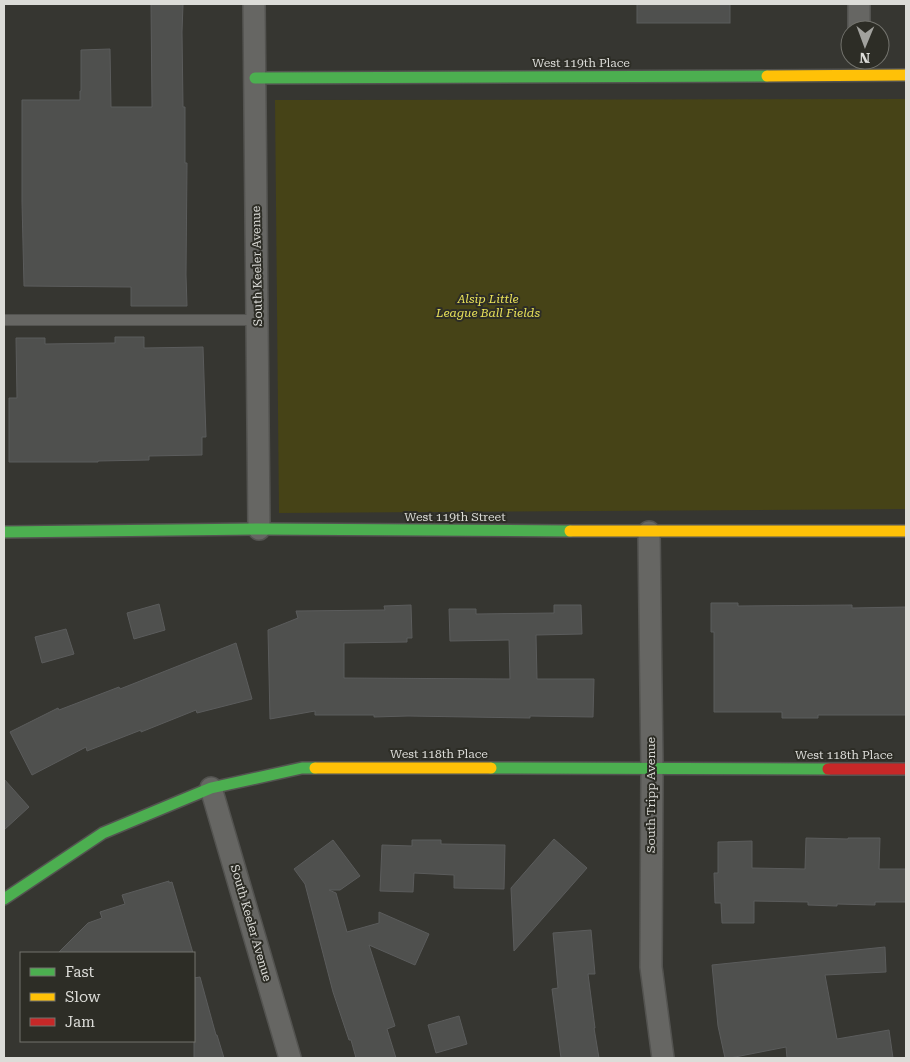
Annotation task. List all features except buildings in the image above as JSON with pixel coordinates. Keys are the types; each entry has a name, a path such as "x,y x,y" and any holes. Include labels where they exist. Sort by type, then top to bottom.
{"street":[{"name":"South Keeler Avenue","path":"254,4 259,529"},
{"path":"859,4 859,20"},
{"name":"West 119th Place","path":"255,78 840,68"},
{"name":"West 119th Place","path":"873,70 906,75"},
{"name":"West 119th Street","path":"4,532 259,529 649,532 906,531"},
{"name":"South Tripp Avenue","path":"649,532 652,768 651,967 662,1058"},
{"name":"West 118th Place","path":"4,900 103,833 211,788 302,768 906,769"},
{"name":"South Keeler Avenue","path":"211,788 290,1058"}],"lane":[{"path":"4,320 258,320"}],"green space":[{"name":"Alsip Little League Ball Fields","path":"906,99 906,509 279,513 275,100"}],"traffic: fast":[{"path":"255,78 767,76"},
{"path":"4,532 259,529 570,531"},
{"path":"4,899 103,833 211,788 302,768 315,768"},
{"path":"491,768 828,769"}],"traffic: slow":[{"path":"767,76 906,75"},
{"path":"570,531 906,531"},
{"path":"315,768 491,768"}],"traffic: jam":[{"path":"828,769 906,769"}]}
